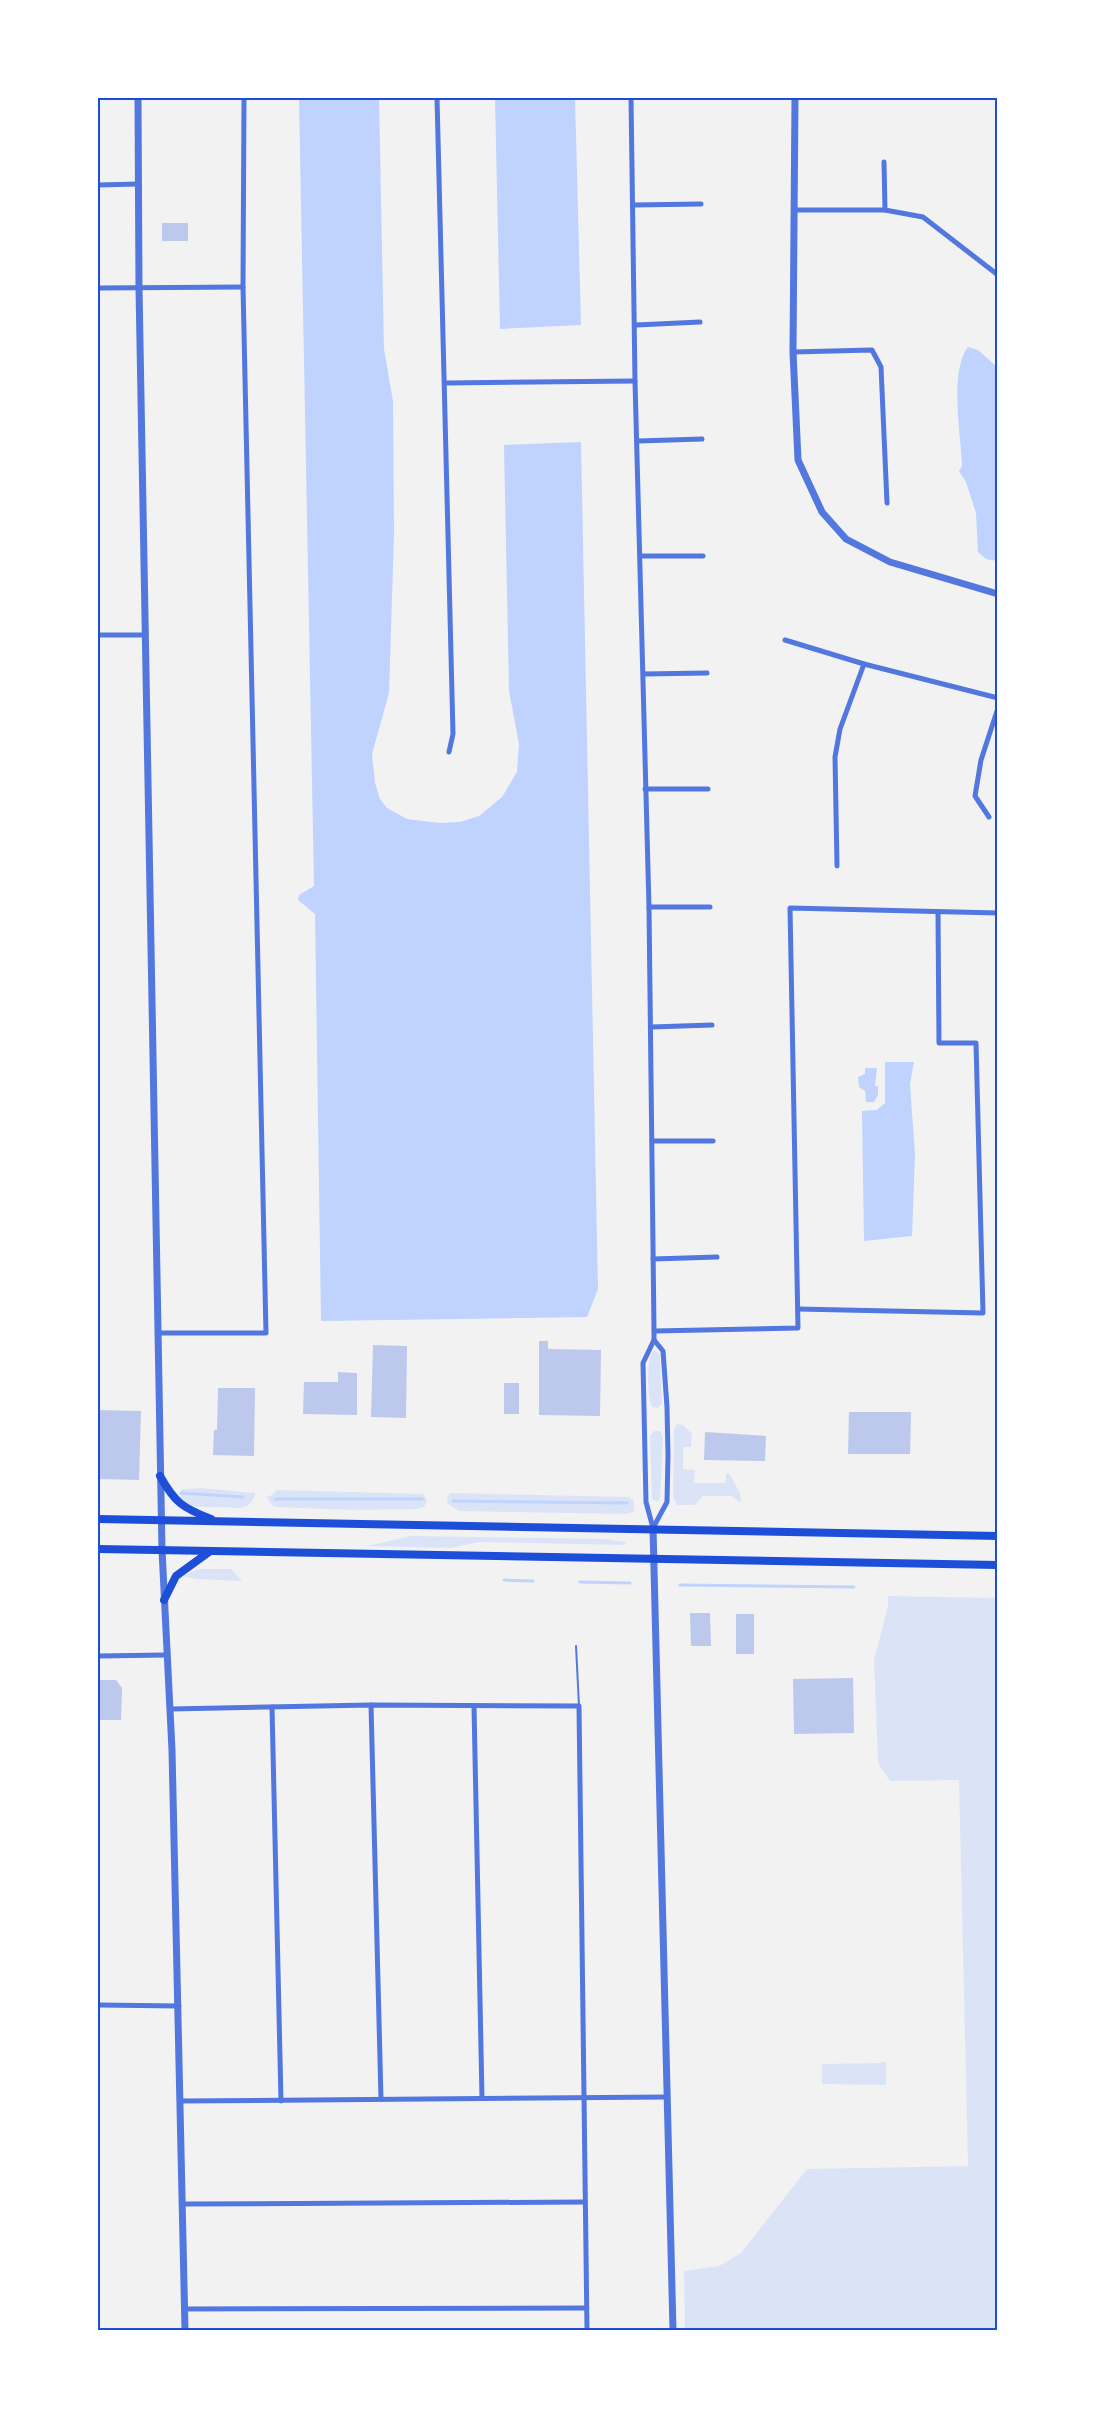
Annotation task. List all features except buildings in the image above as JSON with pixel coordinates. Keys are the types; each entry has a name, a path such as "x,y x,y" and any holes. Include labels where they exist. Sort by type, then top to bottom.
{"highway":[{"path":"160,1476 177,1502 186,1509 217,1521"},
{"path":"98,1519 998,1536"},
{"path":"98,1549 998,1565"},
{"path":"164,1600 176,1576 211,1551"}],"street":[{"path":"138,98 138,288 160,1476 166,1654 171,1709 185,2331"},
{"path":"159,1333 266,1333 243,287 244,98"},
{"path":"437,98 446,384 453,734 449,752"},
{"path":"631,98 636,324 635,381 649,907 654,1331 654,1340 643,1363 646,1502 653,1528 673,2331"},
{"path":"795,98 793,352 798,460 822,512 846,539 890,562 998,594"},
{"path":"884,162 885,210"},
{"path":"98,185 138,184"},
{"path":"634,205 701,204"},
{"path":"794,210 885,210 923,217 998,275"},
{"path":"98,288 243,287"},
{"path":"636,324 700,322"},
{"path":"793,352 872,350 881,367 887,503"},
{"path":"446,384 635,381"},
{"path":"638,441 702,439"},
{"path":"641,556 703,556"},
{"path":"98,635 146,635"},
{"path":"784,640 864,664 998,698"},
{"path":"837,866 835,757 840,729 864,664"},
{"path":"644,674 707,673"},
{"path":"989,817 975,796 981,760 998,708"},
{"path":"645,789 708,789"},
{"path":"649,907 710,907"},
{"path":"654,1331 798,1328 790,908 998,913"},
{"path":"798,1309 982,1314 976,1043 939,1043 938,912"},
{"path":"651,1028 712,1025"},
{"path":"652,1141 713,1141"},
{"path":"653,1258 717,1257"},
{"path":"653,1528 667,1502 668,1467 663,1351 654,1340"},
{"path":"98,1656 166,1654"},
{"path":"171,1709 371,1705 579,1706 586,2331"},
{"path":"371,1705 381,2099"},
{"path":"474,1706 482,2098"},
{"path":"272,1707 280,2101"},
{"path":"98,2006 179,2006"},
{"path":"180,2101 667,2097"},
{"path":"182,2204 584,2202"},
{"path":"184,2309 586,2308"}],"lane":[{"path":"576,1646 579,1706"}],"shaded area":[{"path":"654,1350 660,1354 662,1403 658,1408 652,1407 648,1387 650,1360"},
{"path":"677,1424 683,1425 692,1434 691,1447 683,1447 683,1469 695,1470 694,1483 725,1483 726,1474 729,1473 740,1493 741,1503 731,1496 703,1496 695,1505 677,1505 673,1496 674,1430"},
{"path":"654,1431 660,1431 663,1438 660,1499 657,1502 652,1499 650,1436"},
{"path":"202,1488 255,1493 253,1500 241,1508 200,1507 183,1501 182,1489"},
{"path":"277,1490 424,1494 427,1501 424,1507 418,1509 352,1510 277,1507 273,1506 266,1497"},
{"path":"450,1493 629,1497 634,1501 634,1512 625,1514 459,1511 448,1504 447,1498"},
{"path":"411,1536 606,1539 626,1542 624,1545 479,1542 451,1548 367,1546"},
{"path":"199,1569 231,1569 242,1581 196,1579 183,1576"},
{"path":"888,1596 997,1598 997,2330 685,2330 684,2271 719,2266 741,2253 807,2169 968,2166 959,1780 890,1781 878,1763 874,1660 888,1606"},
{"path":"886,2062 886,2085 822,2084 822,2064"}],"water":[{"path":"299,98 379,98 384,349 393,401 394,534 389,693 372,754 375,783 380,799 387,808 407,819 439,823 460,822 479,816 502,797 517,772 519,744 509,691 504,445 581,442 598,1289 587,1317 321,1321 315,914 298,900 299,895 314,886"},
{"path":"495,98 575,98 581,325 500,329"},
{"path":"968,347 978,350 997,367 997,561 986,559 978,552 976,513 966,482 959,471 962,466 957,387 962,358"},
{"path":"885,1062 914,1062 910,1084 915,1155 912,1236 864,1241 862,1111 877,1110 885,1103"},
{"path":"865,1068 877,1068 875,1086 878,1086 878,1095 874,1102 866,1102 865,1091 859,1087 858,1077 865,1074"}],"waterway":[{"path":"181,1493 243,1497"},
{"path":"275,1499 422,1499"},
{"path":"453,1501 627,1503"},
{"path":"504,1580 533,1581"},
{"path":"580,1582 630,1583"},
{"path":"680,1585 854,1587"}]}
